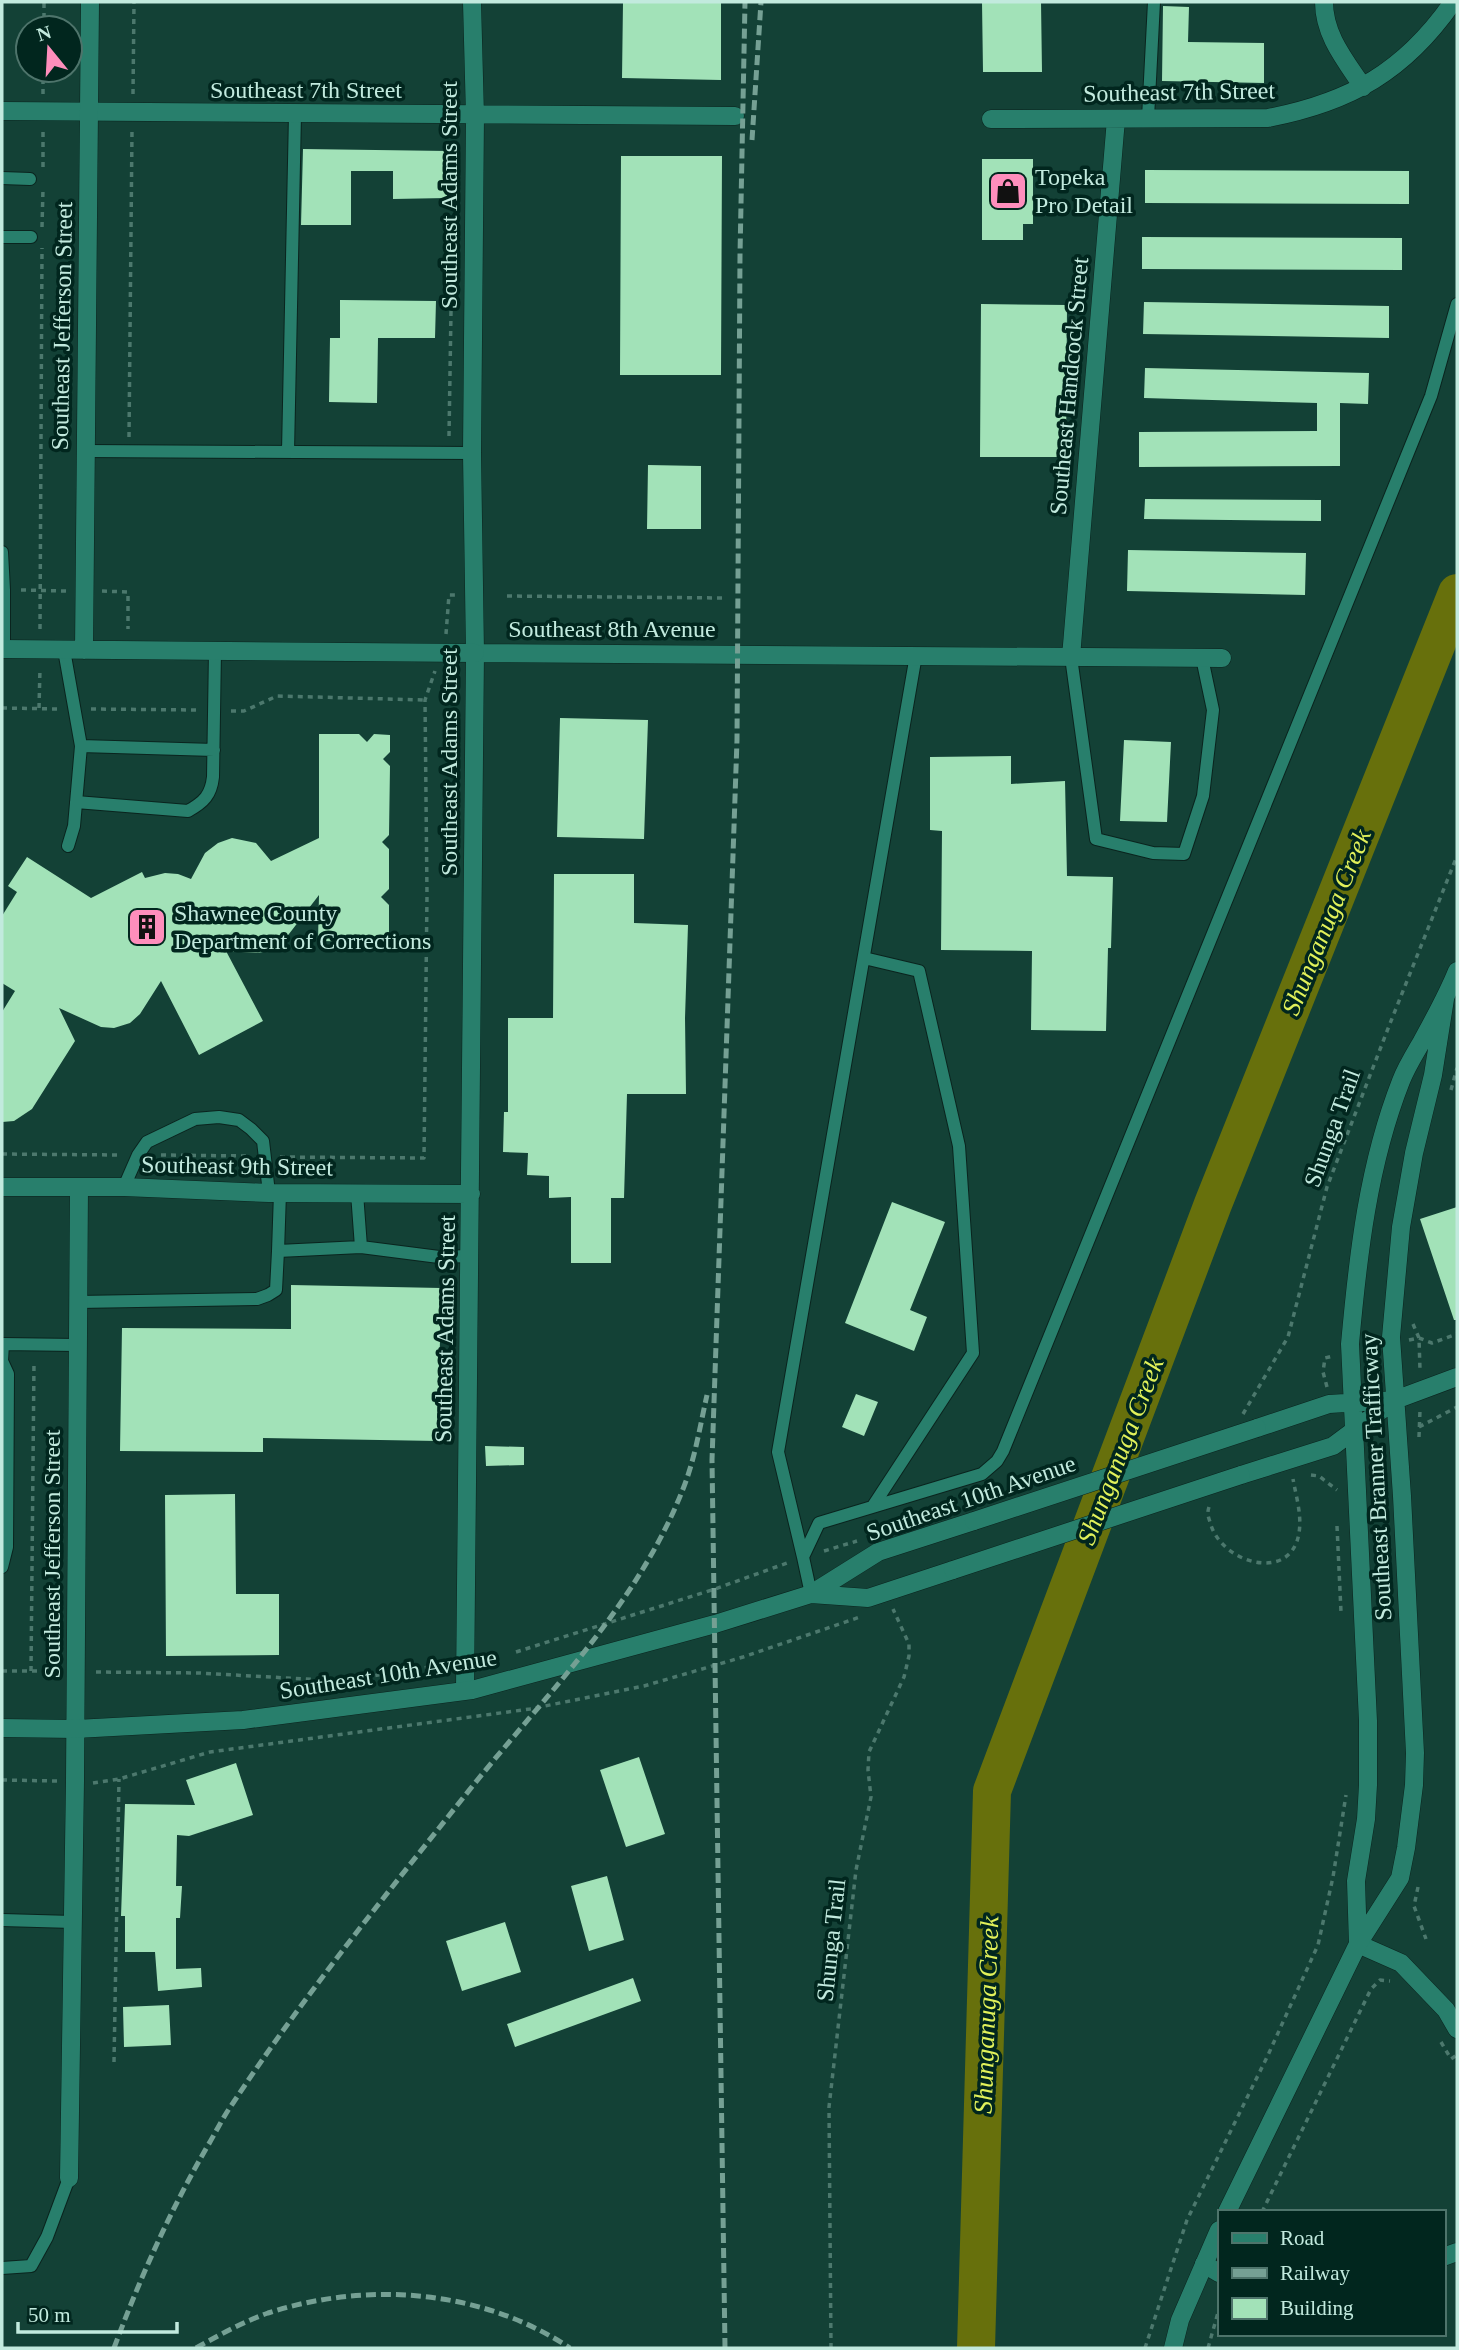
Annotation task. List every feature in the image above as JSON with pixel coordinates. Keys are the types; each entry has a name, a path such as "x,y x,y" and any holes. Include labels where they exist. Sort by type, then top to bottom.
{"street":[{"name":"Southeast Jefferson Street","path":"84,650 90,2"},
{"name":"Southeast Adams Street","path":"465,1690 475,653 472,453 475,116 472,2"},
{"path":"1324,2 1324,15 1330,35 1363,87"},
{"name":"Southeast 7th Street","path":"991,120 1268,118 1305,111 1363,87 1410,53 1437,25 1453,2"},
{"name":"Southeast 7th Street","path":"2,111 735,116"},
{"name":"Southeast Handcock Street","path":"1071,657 1116,119"},
{"name":"Southeast 8th Avenue","path":"3,649 1222,658"},
{"name":"Southeast Branner Trafficway","path":"1358,1944 1356,1881 1366,1819 1368,1721 1350,1344 1361,1231 1369,1191 1401,1079 1445,999 1457,971"},
{"name":"Southeast Branner Trafficway","path":"1228,2210 1358,1944 1400,1878 1406,1848 1414,1785 1413,1694 1391,1337 1401,1227 1414,1153 1433,1075 1445,999"},
{"name":"Southeast 9th Street","path":"2,1187 471,1194"},
{"name":"Southeast Jefferson Street","path":"69,2178 76,1729 79,1187"},
{"name":"Southeast 10th Avenue","path":"811,1594 868,1598 1333,1446 1395,1400 1457,1377"},
{"name":"Southeast 10th Avenue","path":"2,1728 76,1729 243,1720 465,1690 577,1663 811,1594 878,1552 1329,1404 1395,1400"},
{"path":"1358,1944 1401,1963 1452,2008 1457,2029"},
{"path":"1173,2348 1180,2320 1212,2269 1218,2236"}],"lane":[{"path":"1148,118 1154,2"},
{"path":"288,452 295,114"},
{"path":"2,178 30,178"},
{"path":"2,237 37,236"},
{"path":"803,1557 819,1523 982,1474 997,1461 1003,1451 1430,396 1457,304"},
{"path":"85,451 472,453"},
{"path":"2,552 3,649"},
{"path":"64,650 81,746 74,826 68,846"},
{"path":"76,802 188,811 202,803 212,788 215,750 215,651"},
{"path":"811,1594 778,1452 916,656"},
{"path":"1071,657 1096,839 1153,853 1184,854 1203,796 1213,710 1202,658"},
{"path":"81,746 215,750"},
{"path":"864,958 919,971 959,1146 973,1353 873,1506"},
{"path":"78,1302 257,1299 276,1290 278,1251 275,1193 263,1142 239,1120 219,1117 195,1119 147,1142 124,1187"},
{"path":"357,1193 361,1247"},
{"path":"278,1251 361,1247 439,1257 470,1256"},
{"path":"2,1567 7,1547 8,1374 2,1361 2,1344 77,1345"},
{"path":"2,1920 73,1922"},
{"path":"2,2268 32,2266 47,2237 69,2178"}],"path":[{"path":"129,443 134,2"},
{"path":"37,236 43,84"},
{"path":"39,708 42,248"},
{"path":"449,446 452,249"},
{"path":"2,1154 424,1158 427,895 425,699 447,631 449,595 461,596"},
{"path":"507,596 724,598"},
{"name":"Shunga Trail","path":"1244,1411 1288,1337 1327,1187 1457,856"},
{"path":"1451,1093 1457,1068"},
{"path":"1413,1312 1412,1325 1419,1338 1418,1441"},
{"path":"31,1671 34,1344"},
{"path":"1307,1474 1319,1476 1337,1490 1337,1502"},
{"path":"1207,1512 1212,1533 1233,1555 1247,1562 1277,1560 1290,1553 1299,1533 1300,1517 1292,1476 1300,1475"},
{"path":"1337,1525 1341,1612"},
{"path":"516,1652 715,1589 803,1557 867,1539"},
{"name":"Shunga Trail","path":"831,2348 829,2107 856,1870 871,1797 867,1770 869,1752 904,1677 909,1656 909,1644 892,1607 903,1603"},
{"path":"2,1671 199,1673 340,1681 435,1666"},
{"path":"114,2062 119,1779"},
{"path":"1145,2348 1187,2220 1268,2055 1318,1945 1333,1877 1348,1785"},
{"path":"1420,1879 1414,1906 1426,1939"},
{"path":"1263,2210 1371,1989 1380,1980 1395,1982"},
{"path":"1438,2037 1451,2059 1457,2055"},
{"path":"1208,2348 1218,2313"}],"building":[{"path":"623,2 721,2 721,80 622,78"},
{"path":"982,2 1041,2 1042,72 983,72"},
{"path":"1163,6 1189,7 1188,42 1264,43 1264,83 1162,81"},
{"path":"303,149 448,151 447,198 393,199 393,171 351,171 351,225 301,225"},
{"path":"621,156 722,156 721,375 620,375"},
{"name":"Topeka Pro Detail","path":"982,159 1033,159 1033,224 1023,224 1023,240 982,240"},
{"path":"1145,170 1409,171 1409,204 1145,203"},
{"path":"1142,237 1402,238 1402,270 1142,269"},
{"path":"340,300 436,301 435,338 378,338 377,403 329,402 330,338 340,338"},
{"path":"1144,302 1389,306 1389,338 1143,334"},
{"path":"981,304 1067,305 1066,457 980,457"},
{"path":"1145,368 1369,373 1368,404 1340,403 1340,466 1139,467 1139,432 1317,431 1317,403 1144,398"},
{"path":"648,465 701,466 701,529 647,529"},
{"path":"1145,499 1321,500 1321,521 1144,519"},
{"path":"1128,550 1306,553 1305,595 1127,591"},
{"path":"560,718 648,720 644,839 557,837"},
{"name":"Shawnee County Department of Corrections","path":"319,734 359,734 367,742 374,734 390,735 390,752 383,759 390,766 389,835 382,842 389,849 389,889 381,897 389,905 389,942 318,941 319,895 282,943 270,951 226,951 263,1021 199,1055 161,981 140,1014 130,1023 114,1028 101,1027 59,1008 75,1041 32,1109 14,1121 2,1122 2,1012 15,991 2,983 2,916 17,892 8,886 27,857 91,898 142,872 145,878 165,873 191,879 205,853 218,843 232,838 256,843 271,861 319,838"},
{"path":"1124,740 1171,742 1167,822 1120,821"},
{"path":"1011,756 1011,784 1065,781 1067,876 1113,877 1106,1031 1031,1030 1032,951 941,950 942,831 930,830 930,757"},
{"path":"554,874 634,874 634,923 688,925 686,1094 627,1094 624,1198 611,1198 611,1263 571,1263 571,1197 549,1198 549,1176 527,1175 528,1153 503,1152 504,1112 508,1112 508,1018 553,1018"},
{"path":"892,1202 945,1222 910,1310 927,1317 914,1351 845,1323"},
{"path":"1457,1207 1457,1320 1454,1320 1420,1219"},
{"path":"291,1285 441,1288 438,1441 263,1438 263,1452 120,1451 122,1328 291,1329"},
{"path":"856,1394 878,1402 864,1436 842,1427"},
{"path":"485,1446 524,1447 524,1465 486,1466"},
{"path":"235,1494 236,1594 279,1594 279,1655 166,1656 165,1495"},
{"path":"639,1757 665,1834 626,1847 600,1770"},
{"path":"236,1763 253,1815 189,1836 177,1835 176,1886 182,1886 180,1918 176,1918 176,1969 201,1968 202,1987 158,1991 155,1952 125,1952 125,1916 121,1916 125,1804 195,1805 186,1780"},
{"path":"607,1876 624,1940 589,1951 571,1886"},
{"path":"505,1922 521,1972 462,1991 446,1941"},
{"path":"633,1978 641,2001 515,2047 507,2024"},
{"path":"169,2005 171,2045 124,2047 123,2007"}],"waterway":[{"name":"Shunganuga Creek","path":"976,2348 992,1791 1213,1204 1457,593"}],"railway":[{"path":"725,2348 712,1460 737,740 740,255 745,2"},
{"path":"752,140 761,2"},
{"path":"114,2348 168,2220 226,2114 316,1986 374,1910 585,1651 640,1574 683,1489 707,1395"},
{"path":"196,2348 268,2313 306,2303 384,2294 423,2296 499,2313 536,2328 570,2348"}],"place":[{"name":"Topeka Pro Detail","path":"1008,191"},
{"name":"Shawnee County Department of Corrections","path":"147,927"}]}
